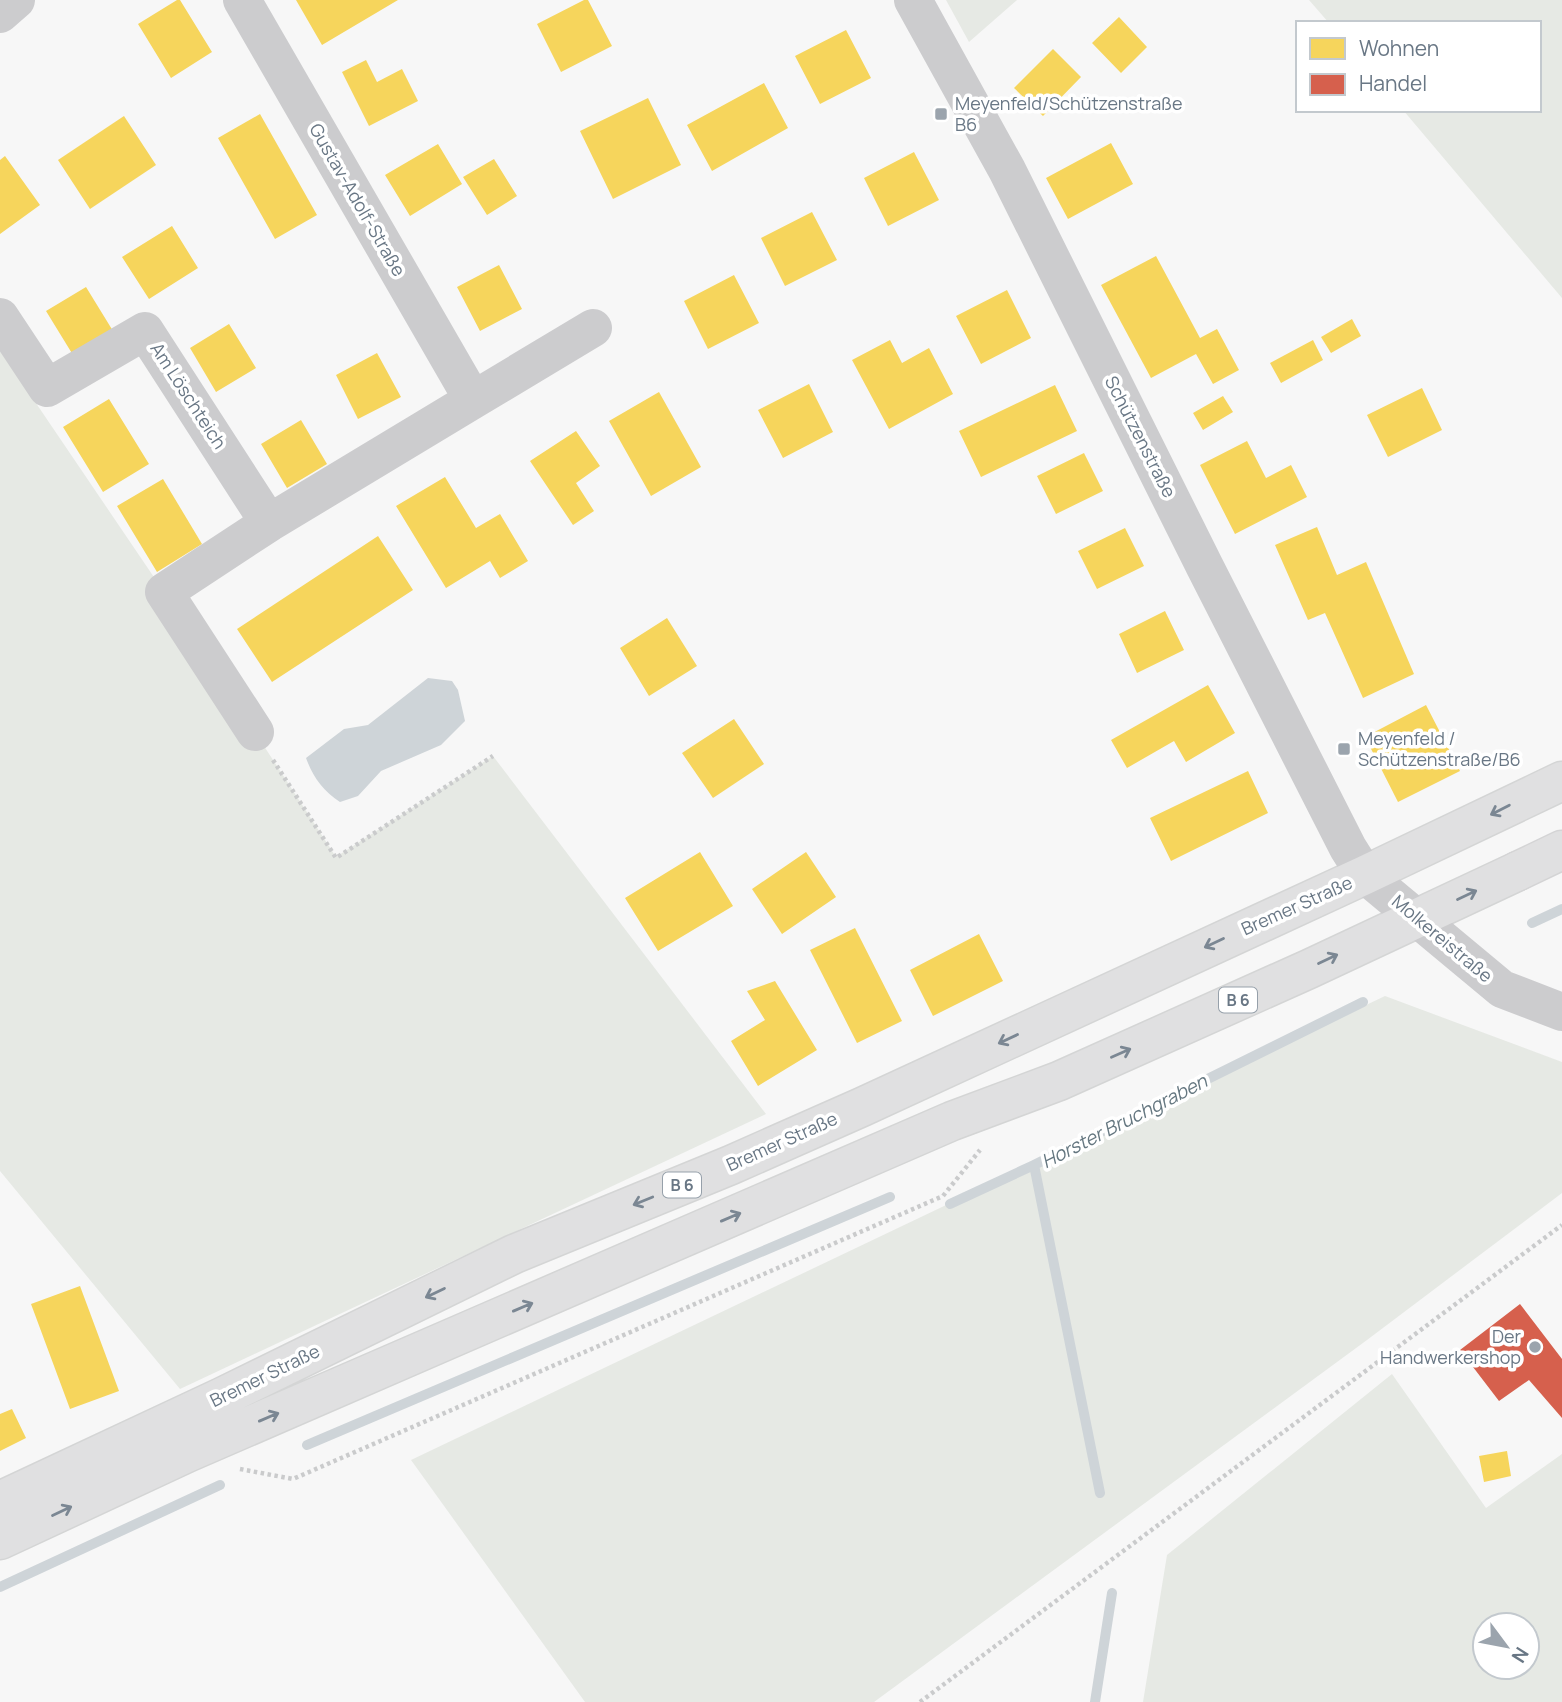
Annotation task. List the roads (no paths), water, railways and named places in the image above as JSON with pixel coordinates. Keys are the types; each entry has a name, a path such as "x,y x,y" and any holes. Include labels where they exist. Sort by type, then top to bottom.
{"main road":[{"name":"Bremer Straße","path":"0,1501 222,1397 514,1254 731,1165 862,1107 1562,781"},
{"name":"Bremer Straße","path":"0,1540 227,1435 952,1121 1059,1081 1562,850"}],"street":[{"path":"0,14 16,0"},
{"name":"Gustav-Adolf-Straße","path":"242,0 458,409"},
{"name":"Schützenstraße","path":"913,0 1007,170 1348,848 1366,874"},
{"name":"Am Löschteich","path":"0,317 47,388 145,331 269,523"},
{"path":"255,732 164,592 269,523 593,328"},
{"name":"Molkereistraße","path":"1366,874 1502,989 1562,1012"}],"waterway":[{"name":"Horster Bruchgraben","path":"1532,923 1562,909"},
{"name":"Horster Bruchgraben","path":"1100,1493 1034,1165 1363,1002"},
{"path":"950,1204 1034,1165"},
{"path":"307,1445 890,1197"},
{"path":"0,1587 220,1485"},
{"name":"Horster Bruchgraben","path":"1095,1702 1112,1593"}],"place":[{"name":"Meyenfeld/Schützenstraße B6","path":"941,114"},
{"name":"Meyenfeld / Schützenstraße/B6","path":"1344,749"},
{"name":"Der Handwerkershop","path":"1535,1347"}]}
